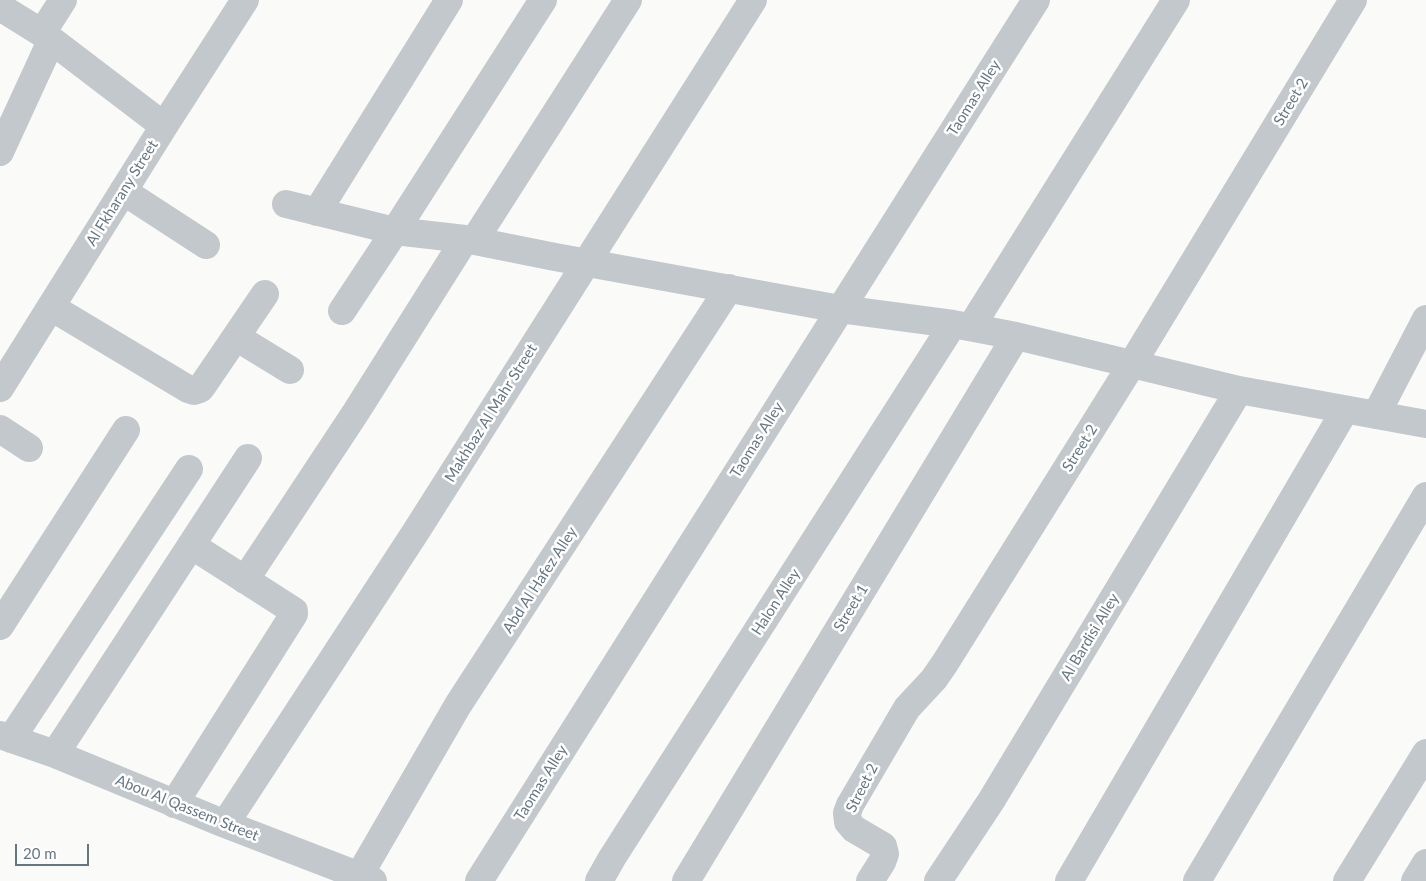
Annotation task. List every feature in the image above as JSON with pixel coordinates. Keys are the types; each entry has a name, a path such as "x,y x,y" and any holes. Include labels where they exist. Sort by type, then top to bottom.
{"street":[{"path":"0,152 46,37 63,0"},
{"name":"Al Fkharany Street","path":"0,388 123,190 245,0"},
{"path":"317,212 449,0"},
{"path":"342,310 543,0"},
{"path":"245,580 628,0"},
{"name":"Makhbaz Al Mahr Street","path":"225,824 415,533 753,0"},
{"name":"Taomas Alley","path":"480,881 1036,0"},
{"name":"Halon Alley","path":"599,881 617,850 1176,0"},
{"name":"Street 2","path":"870,881 885,854 882,846 854,829 848,822 847,813 850,805 907,708 934,679 945,663 1132,364 1353,0"},
{"path":"0,7 46,37 164,126"},
{"path":"123,190 206,245"},
{"path":"286,204 395,231 470,240 840,309 962,326 1016,336 1239,390 1426,424"},
{"name":"Abd Al Hafez Alley","path":"366,878 458,705 729,288"},
{"path":"51,307 194,391 204,385 265,294"},
{"path":"1376,415 1426,319"},
{"name":"Street 1","path":"686,881 1016,336"},
{"path":"236,338 290,370"},
{"name":"Al Bardisi Alley","path":"938,881 991,801 1239,390"},
{"path":"1069,881 1345,410"},
{"path":"0,429 29,448"},
{"path":"0,626 126,430"},
{"path":"55,754 248,458"},
{"path":"6,737 189,469"},
{"path":"1197,881 1426,496"},
{"path":"174,804 294,614 294,611 191,545"},
{"name":"Abou Al Qassem Street","path":"6,737 55,754 174,804 366,878"},
{"path":"1347,881 1426,753"},
{"path":"1415,881 1426,863"}]}
